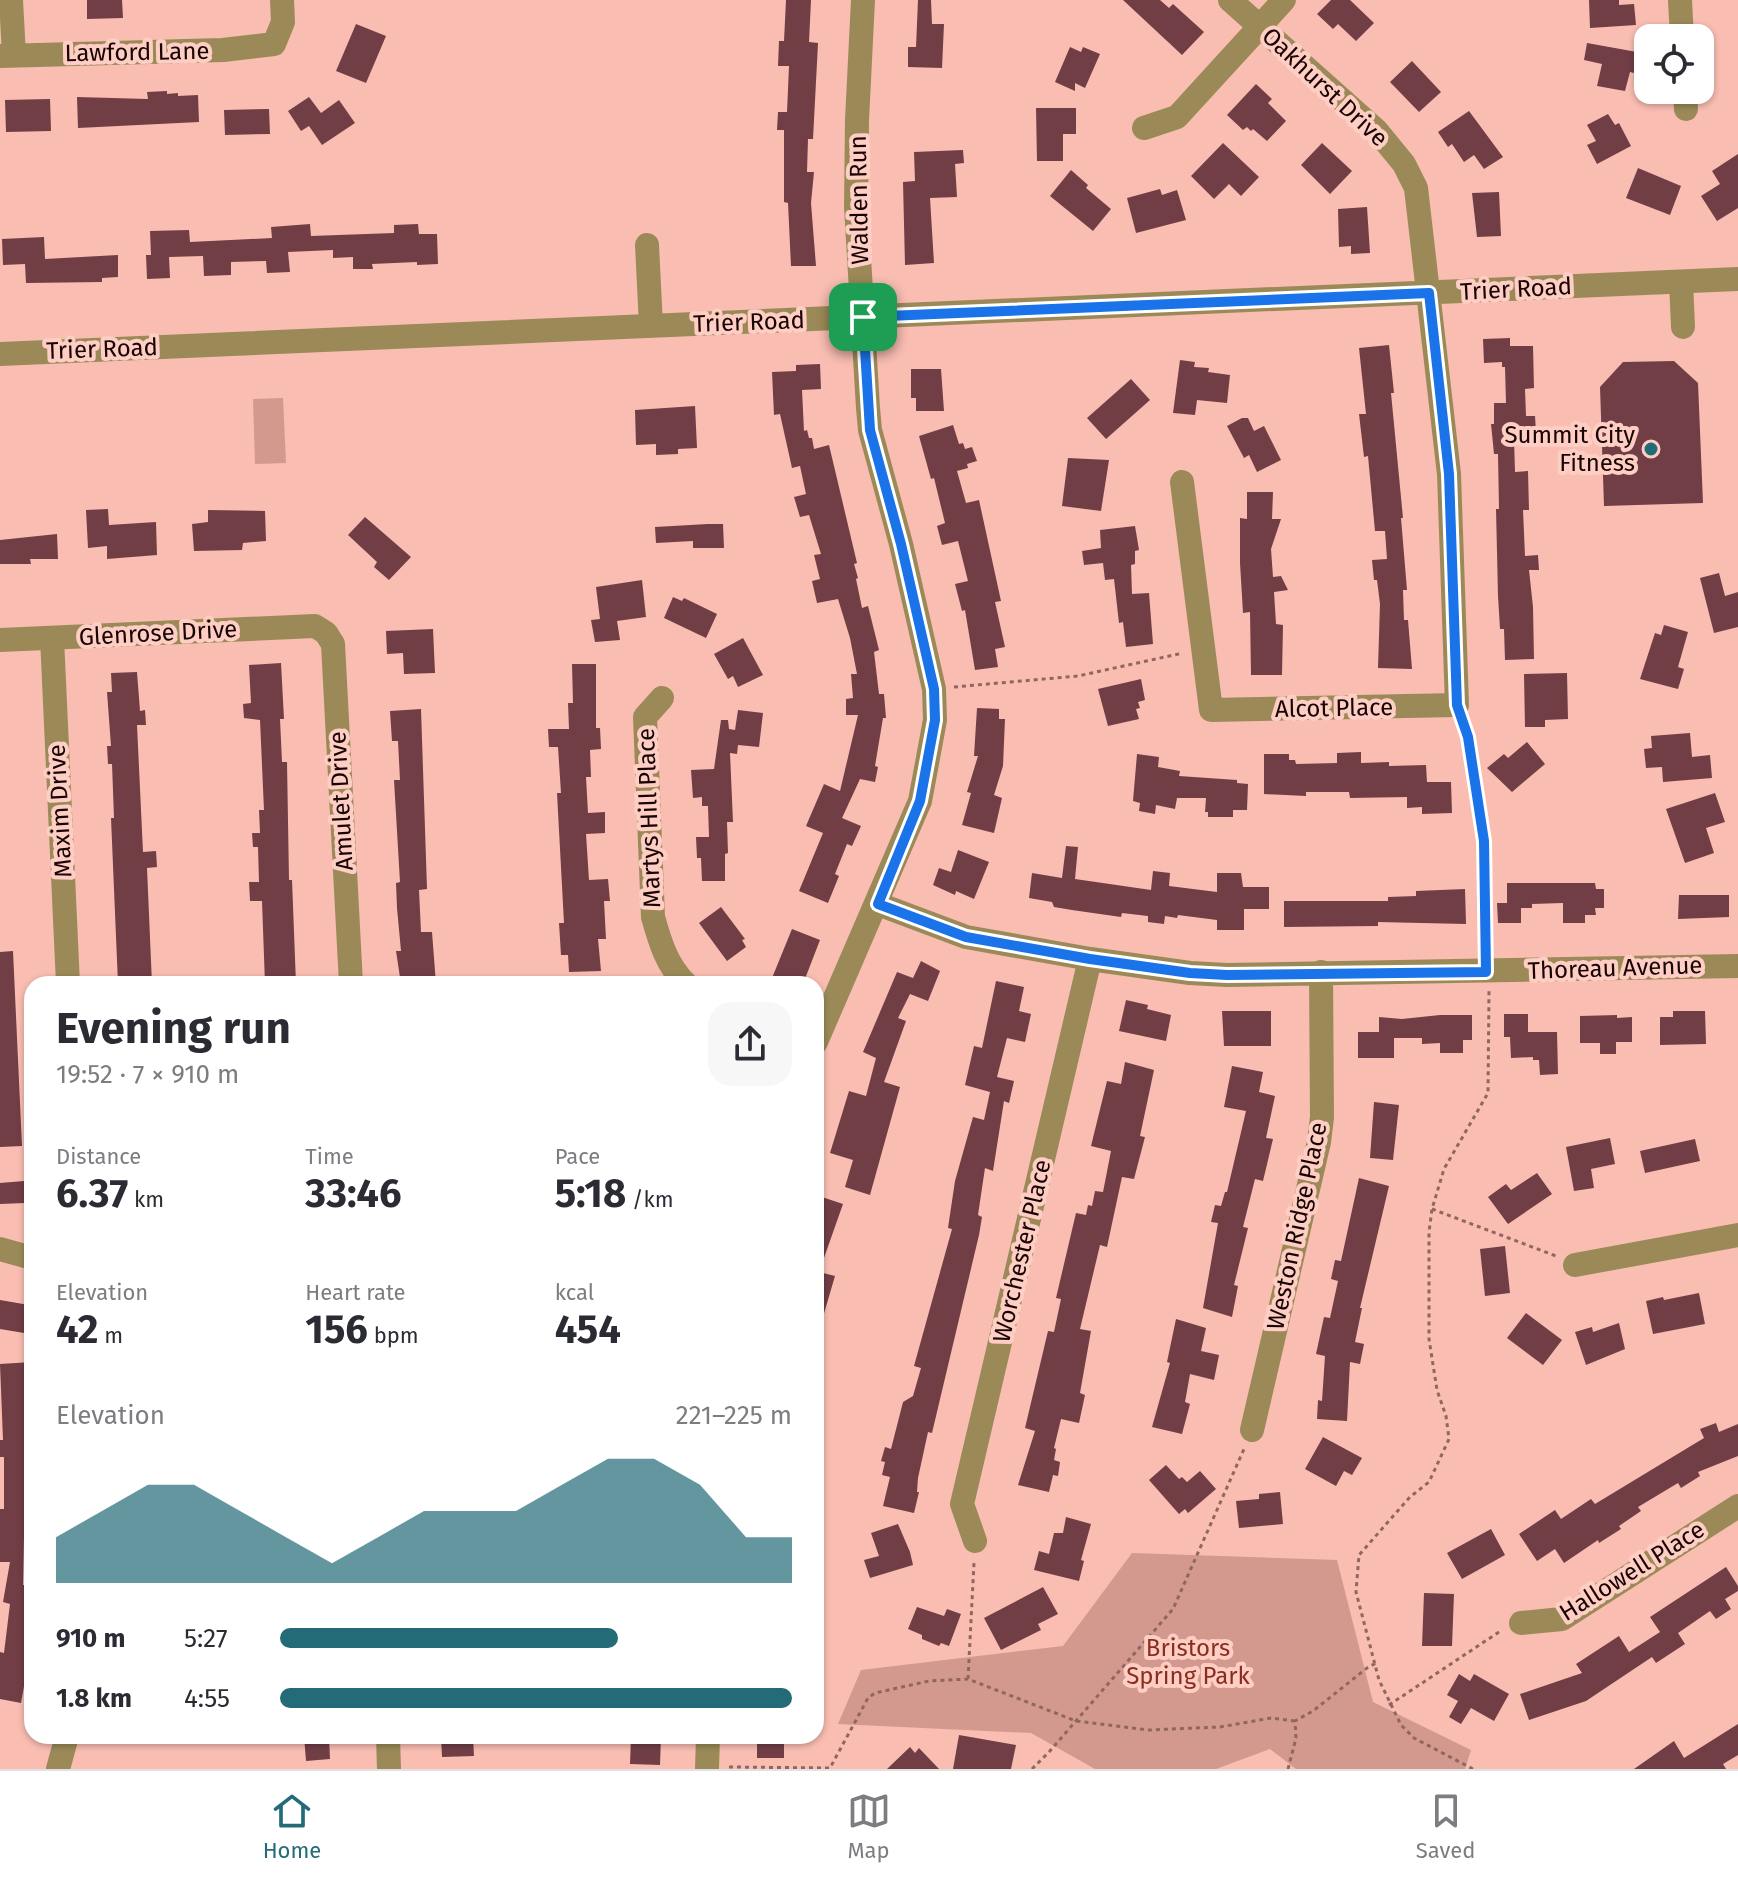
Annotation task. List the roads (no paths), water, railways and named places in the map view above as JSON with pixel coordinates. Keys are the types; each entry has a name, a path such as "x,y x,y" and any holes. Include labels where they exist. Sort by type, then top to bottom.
{"street":[{"path":"7,55 11,0"},
{"name":"Lawford Lane","path":"7,55 223,50 274,44 283,22 282,0"},
{"name":"Walden Run","path":"824,1024 920,801 935,720 934,689 901,544 870,430 856,207 863,0"},
{"name":"Oakhurst Drive","path":"1230,0 1377,131 1404,164 1416,188 1449,474 1457,705"},
{"path":"1144,128 1177,117 1284,0"},
{"path":"1680,0 1681,24"},
{"path":"647,245 651,326"},
{"name":"Trier Road","path":"0,354 1738,279"},
{"path":"1681,282 1683,327"},
{"name":"Alcot Place","path":"1182,482 1211,710 1457,705"},
{"name":"Glenrose Drive","path":"0,640 315,626"},
{"name":"Amulet Drive","path":"315,626 326,633 333,644 351,976"},
{"name":"Maxim Drive","path":"52,638 68,976"},
{"name":"Martys Hill Place","path":"662,698 645,717 653,917 662,948 678,976"},
{"name":"Thoreau Avenue","path":"878,904 966,937 1190,973 1486,972 1738,966"},
{"name":"Worchester Place","path":"975,1541 962,1504 1090,959"},
{"name":"Weston Ridge Place","path":"1252,1430 1319,1142 1322,1117 1321,972"},
{"path":"1575,1265 1738,1235"},
{"path":"0,1249 24,1256"},
{"name":"Hallowell Place","path":"1521,1623 1562,1619 1738,1506"},
{"path":"58,1769 65,1744"},
{"path":"388,1744 389,1769"},
{"path":"707,1768 708,1744"}],"place":[{"name":"Summit City Fitness","path":"1651,449"}],"park label":[{"name":"Bristors Spring Park","path":"1188,1662"}]}
